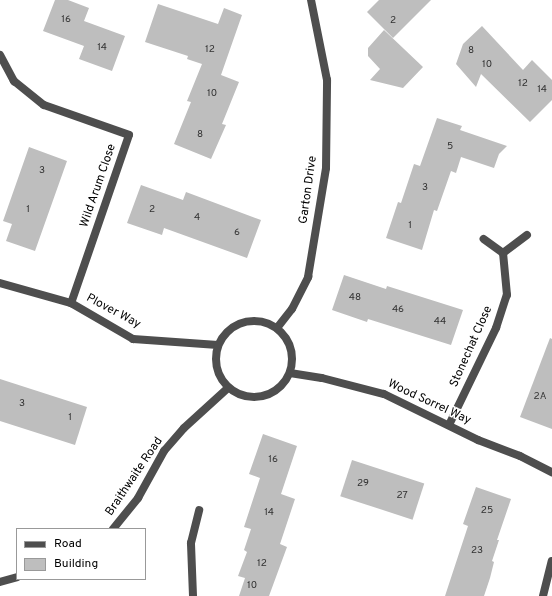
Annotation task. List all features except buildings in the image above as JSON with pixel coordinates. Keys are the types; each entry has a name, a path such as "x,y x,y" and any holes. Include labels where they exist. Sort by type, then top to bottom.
{"street":[{"name":"Garton Drive","path":"277,328 292,309 308,277 326,168 327,80 311,0"},
{"name":"Wild Arum Close","path":"0,55 14,81 44,105 129,135 71,303"},
{"path":"484,239 503,253 527,235"},
{"name":"Stonechat Close","path":"449,425 496,328 507,295 503,253"},
{"name":"Plover Way","path":"0,283 71,303 133,339 218,345"},
{"path":"260,321 277,328 286,337 291,348 292,361 290,373 283,384 274,392 263,396 245,396 228,388 221,379 215,356 218,345 224,335 233,327 243,322 260,321"},
{"name":"Wood Sorrel Way","path":"290,373 322,378 384,394 478,440 520,456 552,472"},
{"name":"Braithwaite Road","path":"114,528 138,498 164,451 184,428 228,388"},
{"path":"193,596 192,543 199,510"},
{"path":"543,596 552,561"},
{"path":"0,582 16,577"}]}
